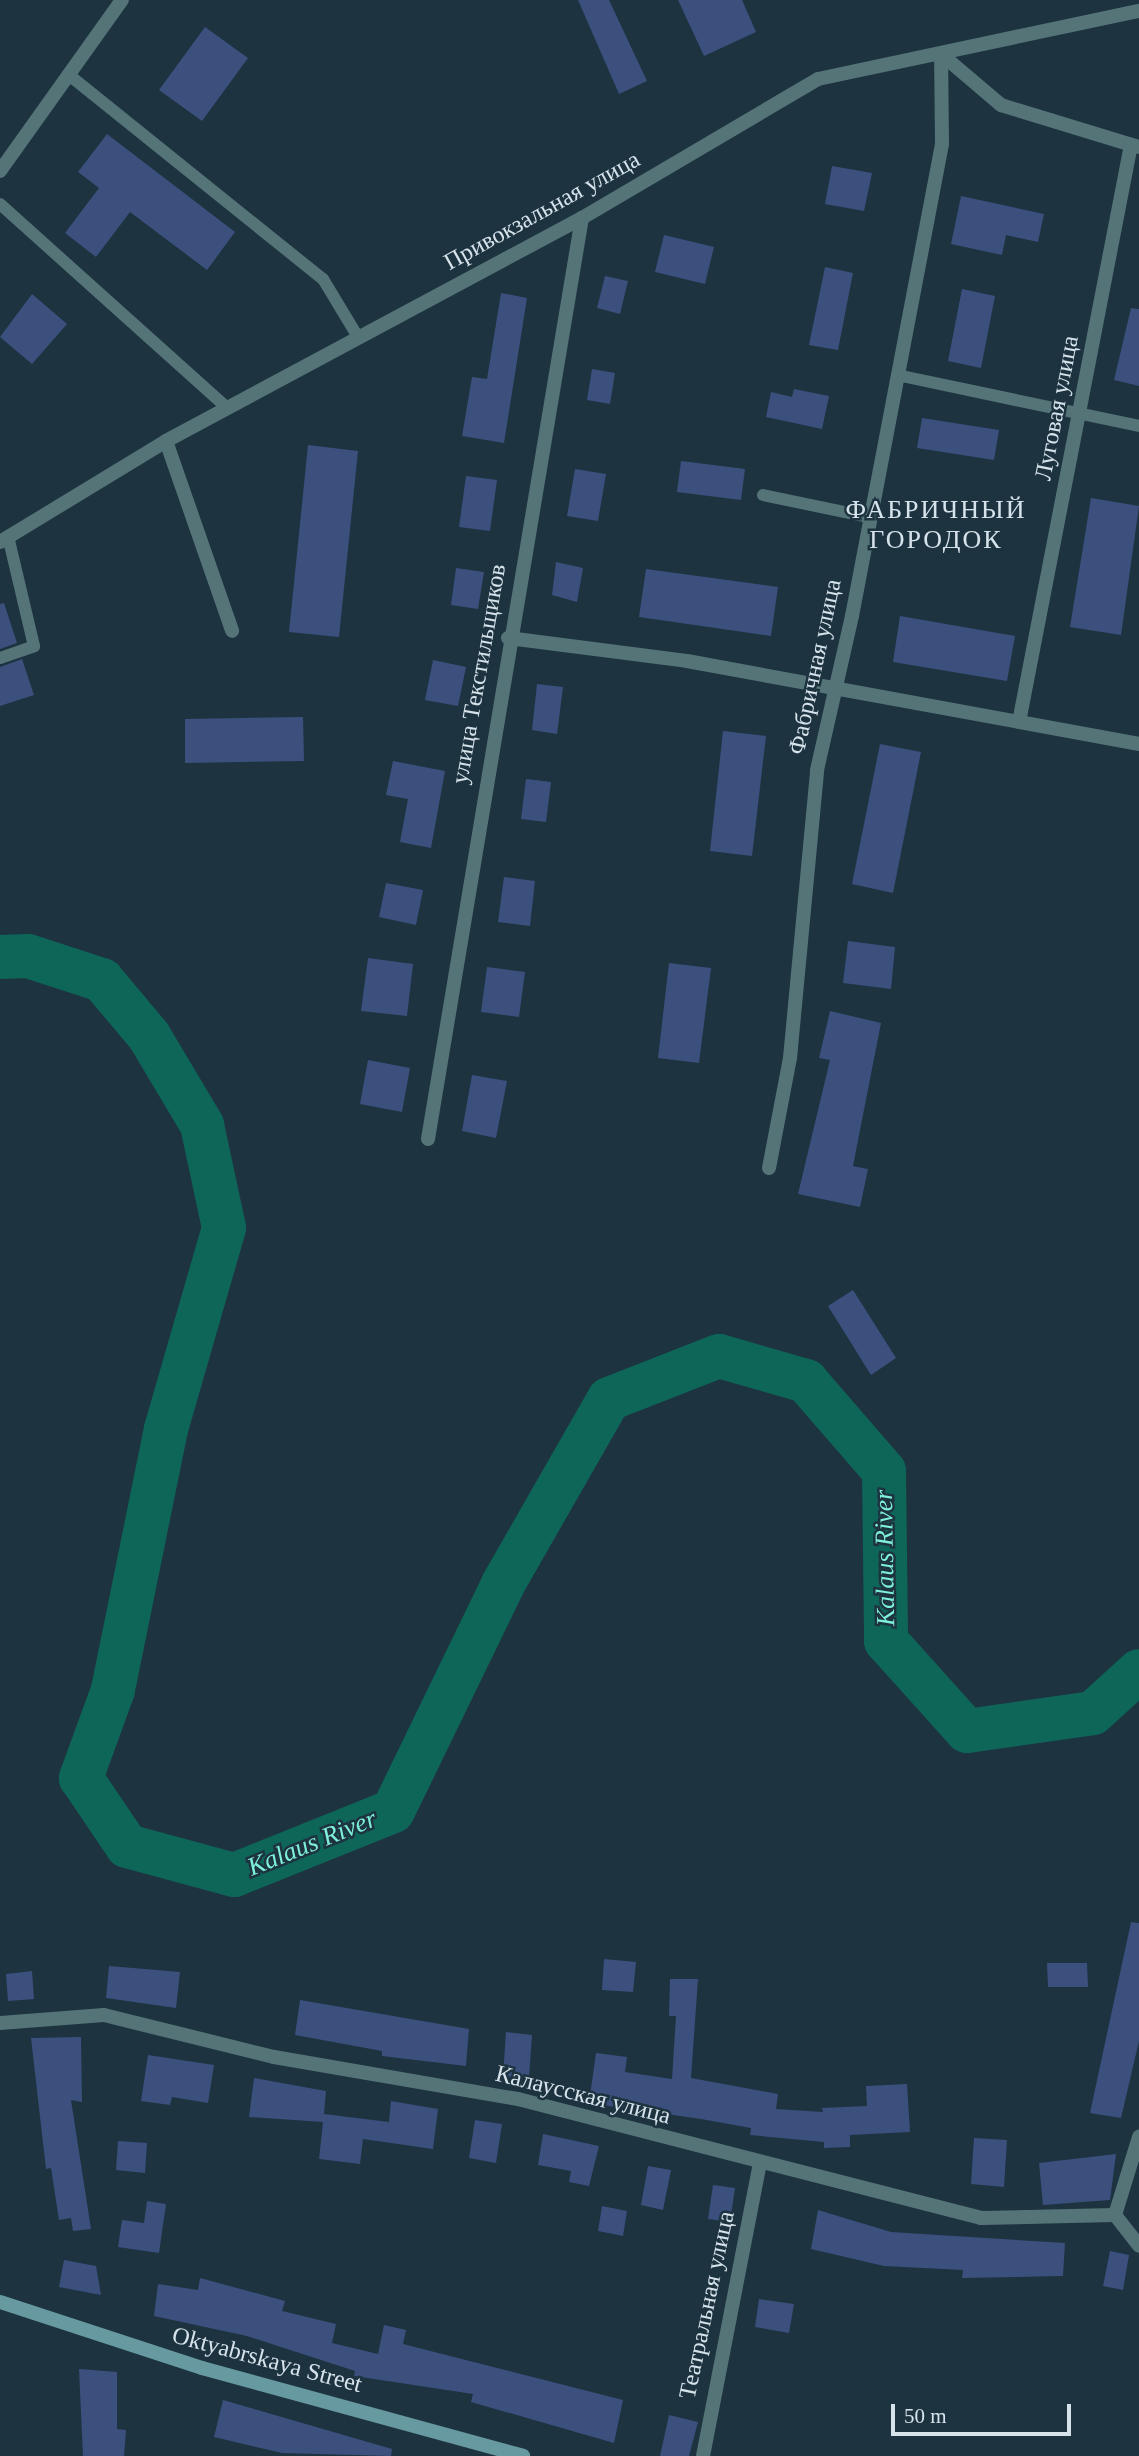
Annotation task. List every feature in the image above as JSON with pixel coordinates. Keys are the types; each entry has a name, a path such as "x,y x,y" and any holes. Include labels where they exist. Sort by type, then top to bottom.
{"main road":[{"name":"Oktyabrskaya Street","path":"0,2302 202,2368 523,2456"}],"street":[{"path":"0,171 122,0"},
{"name":"Привокзальная улица","path":"4,539 166,441 582,218 818,79 1139,11"},
{"path":"941,54 1001,105 1135,146"},
{"name":"Фабричная улица","path":"769,1168 790,1058 801,889 831,690 852,616 868,517 942,143 941,54"},
{"name":"Луговая улица","path":"1020,722 1079,412 1135,146"},
{"name":"улица Текстильщиков","path":"428,1139 508,638 582,218"},
{"path":"166,441 232,631"},
{"path":"508,638 687,662 1139,744"},
{"name":"Калаусская улица","path":"0,2023 104,2015 274,2057 518,2099 760,2164 981,2218 1115,2215"},
{"path":"1139,2137 1115,2215 1139,2246"},
{"name":"Театральная улица","path":"704,2456 760,2164"}],"lane":[{"path":"68,75 323,279 358,337"},
{"path":"0,204 227,408"},
{"path":"897,375 1139,426"},
{"path":"764,495 868,517"},
{"path":"0,658 34,646 4,539"}],"building":[{"path":"578,0 609,0 647,81 619,94"},
{"path":"678,0 742,0 756,32 704,56"},
{"path":"205,27 248,58 202,121 159,90"},
{"path":"107,134 235,232 207,270 130,212 96,257 65,233 99,188 78,172"},
{"path":"832,166 872,173 864,211 825,204"},
{"path":"961,196 1044,214 1038,242 1006,235 1002,255 951,244"},
{"path":"664,235 714,247 705,284 655,272"},
{"path":"825,267 853,273 838,350 809,345"},
{"path":"605,276 628,281 620,314 597,308"},
{"path":"962,289 995,296 981,368 948,361"},
{"path":"501,293 527,298 504,443 462,436 472,377 487,379"},
{"path":"32,294 67,324 32,364 0,337"},
{"path":"1131,308 1139,309 1139,386 1114,380"},
{"path":"592,369 615,373 610,404 587,400"},
{"path":"794,389 829,396 822,429 766,417 771,392 792,397"},
{"path":"922,418 999,430 994,460 917,448"},
{"path":"308,445 358,451 339,637 289,632"},
{"path":"681,461 745,469 741,500 677,492"},
{"path":"575,469 606,474 598,521 567,516"},
{"path":"466,476 497,480 490,531 459,527"},
{"path":"1091,498 1139,506 1121,635 1070,627"},
{"path":"556,562 583,568 577,602 552,595"},
{"path":"456,568 484,572 478,609 451,605"},
{"path":"646,569 778,587 771,636 639,617"},
{"path":"4,603 17,643 0,649 0,604"},
{"path":"900,616 1015,636 1007,681 893,662"},
{"path":"22,659 34,695 0,706 0,667"},
{"path":"433,660 466,667 458,706 425,700"},
{"path":"537,684 563,687 557,734 532,730"},
{"path":"303,717 304,761 185,763 185,719"},
{"path":"723,731 766,736 752,856 710,851"},
{"path":"880,744 921,752 893,893 852,884"},
{"path":"393,761 445,771 431,848 400,842 408,799 386,795"},
{"path":"526,779 551,782 546,822 521,819"},
{"path":"504,877 535,881 530,926 498,922"},
{"path":"386,883 423,890 416,925 379,917"},
{"path":"848,941 895,947 891,989 843,983"},
{"path":"368,958 413,964 407,1016 361,1011"},
{"path":"669,963 711,968 699,1063 658,1058"},
{"path":"487,967 525,972 519,1017 481,1012"},
{"path":"830,1011 881,1023 853,1166 868,1169 860,1207 798,1194 830,1060 819,1058"},
{"path":"368,1060 410,1068 402,1112 360,1104"},
{"path":"472,1075 507,1081 496,1138 462,1131"},
{"path":"853,1290 896,1358 871,1375 828,1306"},
{"path":"1131,1922 1139,1923 1139,2041 1121,2118 1090,2113"},
{"path":"604,1959 636,1962 633,1992 602,1990"},
{"path":"1047,1963 1087,1963 1088,1987 1048,1987"},
{"path":"109,1966 180,1972 176,2008 106,1998"},
{"path":"32,1971 34,1999 8,2001 6,1974"},
{"path":"670,1979 698,1979 691,2078 778,2094 776,2109 823,2112 822,2108 867,2106 866,2086 907,2084 910,2132 850,2135 850,2147 824,2148 824,2142 750,2135 751,2128 589,2103 596,2053 627,2057 625,2072 672,2079 676,2016 669,2016"},
{"path":"300,2000 469,2029 466,2066 382,2056 382,2051 295,2035"},
{"path":"506,2032 532,2035 529,2078 503,2076"},
{"path":"81,2037 82,2102 71,2100 91,2229 73,2231 71,2218 59,2220 51,2168 46,2169 31,2038"},
{"path":"148,2055 214,2065 208,2103 172,2097 170,2105 141,2101"},
{"path":"254,2078 326,2091 324,2114 389,2122 391,2101 438,2109 433,2149 363,2139 360,2164 319,2159 323,2122 249,2117"},
{"path":"475,2120 502,2124 496,2163 469,2158"},
{"path":"543,2134 599,2146 589,2186 569,2182 571,2171 538,2165"},
{"path":"974,2138 1007,2140 1004,2187 971,2184"},
{"path":"118,2141 147,2143 145,2173 116,2170"},
{"path":"1116,2154 1110,2200 1043,2205 1039,2163"},
{"path":"648,2166 671,2170 663,2210 641,2205"},
{"path":"713,2185 735,2188 730,2222 708,2219"},
{"path":"147,2201 166,2204 159,2253 118,2247 122,2220 144,2223"},
{"path":"602,2206 627,2211 623,2236 598,2231"},
{"path":"818,2210 891,2232 1065,2243 1063,2276 962,2278 963,2270 884,2266 811,2249"},
{"path":"1110,2251 1129,2255 1123,2290 1103,2286"},
{"path":"64,2260 96,2266 101,2295 59,2287"},
{"path":"200,2278 285,2301 282,2311 336,2324 332,2343 378,2354 384,2325 406,2330 403,2344 623,2400 614,2443 471,2402 473,2394 354,2376 355,2371 247,2336 154,2316 158,2284 198,2290"},
{"path":"759,2299 794,2304 789,2333 755,2327"},
{"path":"79,2369 117,2372 117,2429 126,2430 124,2456 83,2456"},
{"path":"223,2400 392,2449 391,2456 282,2453 214,2437"},
{"path":"669,2415 698,2422 689,2456 660,2456"}],"waterway":[{"name":"Kalaus River","path":"0,957 28,956 102,980 149,1036 202,1125 224,1228 166,1429 113,1690 81,1778 127,1846 234,1875 393,1811 503,1584 609,1399 719,1356 806,1381 884,1471 886,1641 967,1731 1093,1713 1139,1671"}],"district":[{"name":"ФАБРИЧНЫЙ ГОРОДОК","path":"936,525"}]}
